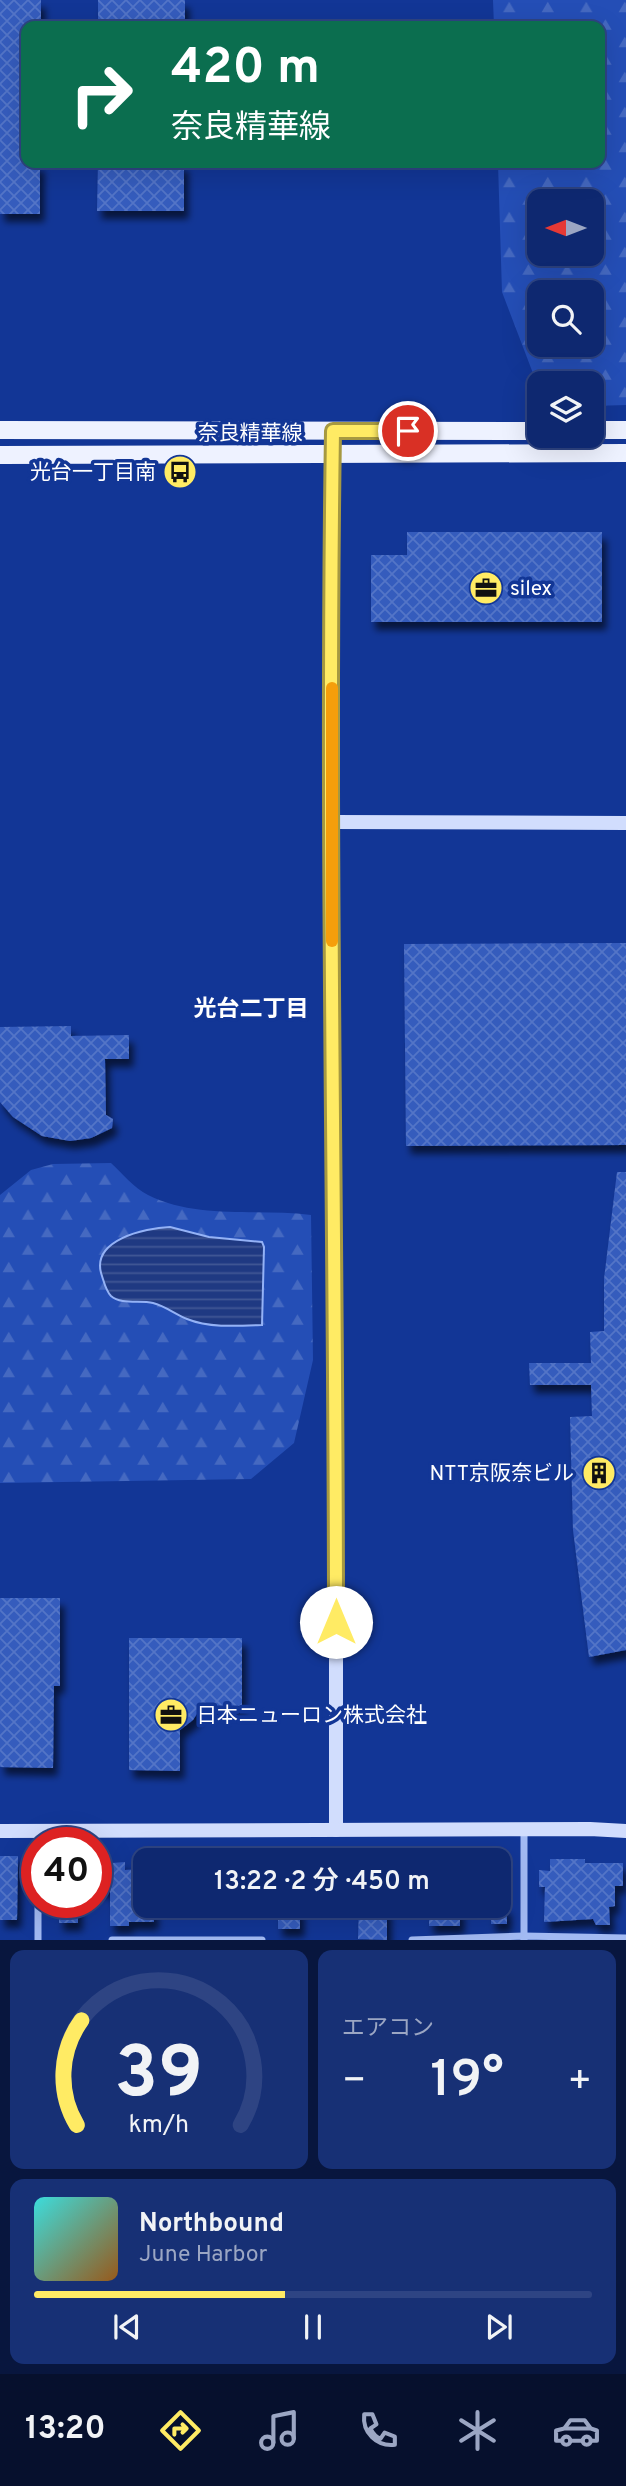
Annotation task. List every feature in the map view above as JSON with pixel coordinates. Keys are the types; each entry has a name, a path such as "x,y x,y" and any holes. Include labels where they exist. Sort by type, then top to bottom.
{"main road":[{"name":"奈良精華線","path":"0,430 527,431"},
{"path":"604,430 626,430"},
{"name":"奈良精華線","path":"0,455 626,453"}],"street":[{"path":"333,431 336,1830"},
{"path":"332,822 626,823"},
{"path":"524,1829 524,1938"},
{"path":"0,1830 21,1834"},
{"path":"112,1835 336,1830 626,1831"},
{"path":"38,1918 38,1940"},
{"path":"412,1940 626,1938"},
{"path":"112,1940 262,1940"}],"green space":[{"path":"493,0 626,0 626,405 604,406 604,371 532,371 502,292 498,168 605,168 605,21 494,21"},
{"path":"111,1163 143,1192 167,1203 228,1212 311,1215 313,1360 294,1443 251,1479 0,1483 0,1195 31,1170 53,1164"}],"shaded area":[{"path":"170,1227 209,1237 262,1242 262,1325 205,1324 187,1319 153,1303 125,1301 111,1296 106,1289 100,1264 104,1253 111,1245 134,1233"}],"building":[{"path":"0,0 41,0 41,21 21,21 21,168 40,168 40,214 0,214"},
{"path":"98,0 185,0 185,21 98,21"},
{"path":"98,168 184,168 184,211 97,211"},
{"name":"silex","path":"407,532 602,532 602,622 371,622 371,555 407,555"},
{"path":"626,943 626,1145 406,1146 404,944"},
{"path":"71,1026 71,1036 129,1035 129,1059 105,1059 106,1115 113,1119 112,1128 91,1138 70,1141 42,1136 13,1117 0,1102 0,1027"},
{"name":"NTT京阪奈ビル","path":"617,1172 626,1172 626,1650 589,1657 573,1530 570,1417 592,1416 591,1385 530,1385 529,1363 591,1363 590,1332 604,1331 604,1279"},
{"path":"0,1598 60,1598 60,1686 54,1686 53,1768 0,1767"},
{"path":"129,1638 242,1638 242,1706 202,1706 193,1720 180,1730 180,1771 129,1770"},
{"path":"0,1856 18,1856 17,1920 0,1920"},
{"path":"550,1859 623,1863 623,1886 615,1886 615,1906 609,1907 610,1925 596,1925 593,1919 544,1922 545,1887 539,1887 539,1870 550,1871"},
{"path":"125,1862 125,1870 133,1870 133,1918 154,1918 154,1922 129,1922 129,1926 110,1926 112,1863"},
{"path":"59,1918 78,1918 78,1923 59,1923"},
{"path":"278,1918 300,1918 300,1929 278,1929"},
{"path":"359,1918 387,1918 387,1940 358,1939"},
{"path":"429,1918 460,1918 460,1926 429,1926"},
{"path":"491,1918 507,1918 507,1924 491,1924"}],"slow traffic":[{"path":"332,688 332,941"}],"place":[{"name":"光台一丁目南","path":"180,472"},
{"name":"silex","path":"486,588"},
{"name":"NTT京阪奈ビル","path":"599,1473"},
{"name":"日本ニューロン株式会社","path":"171,1715"}],"district":[{"name":"光台二丁目","path":"251,1008"}],"route":[{"path":"336,1622 333,431 408,431"}]}
